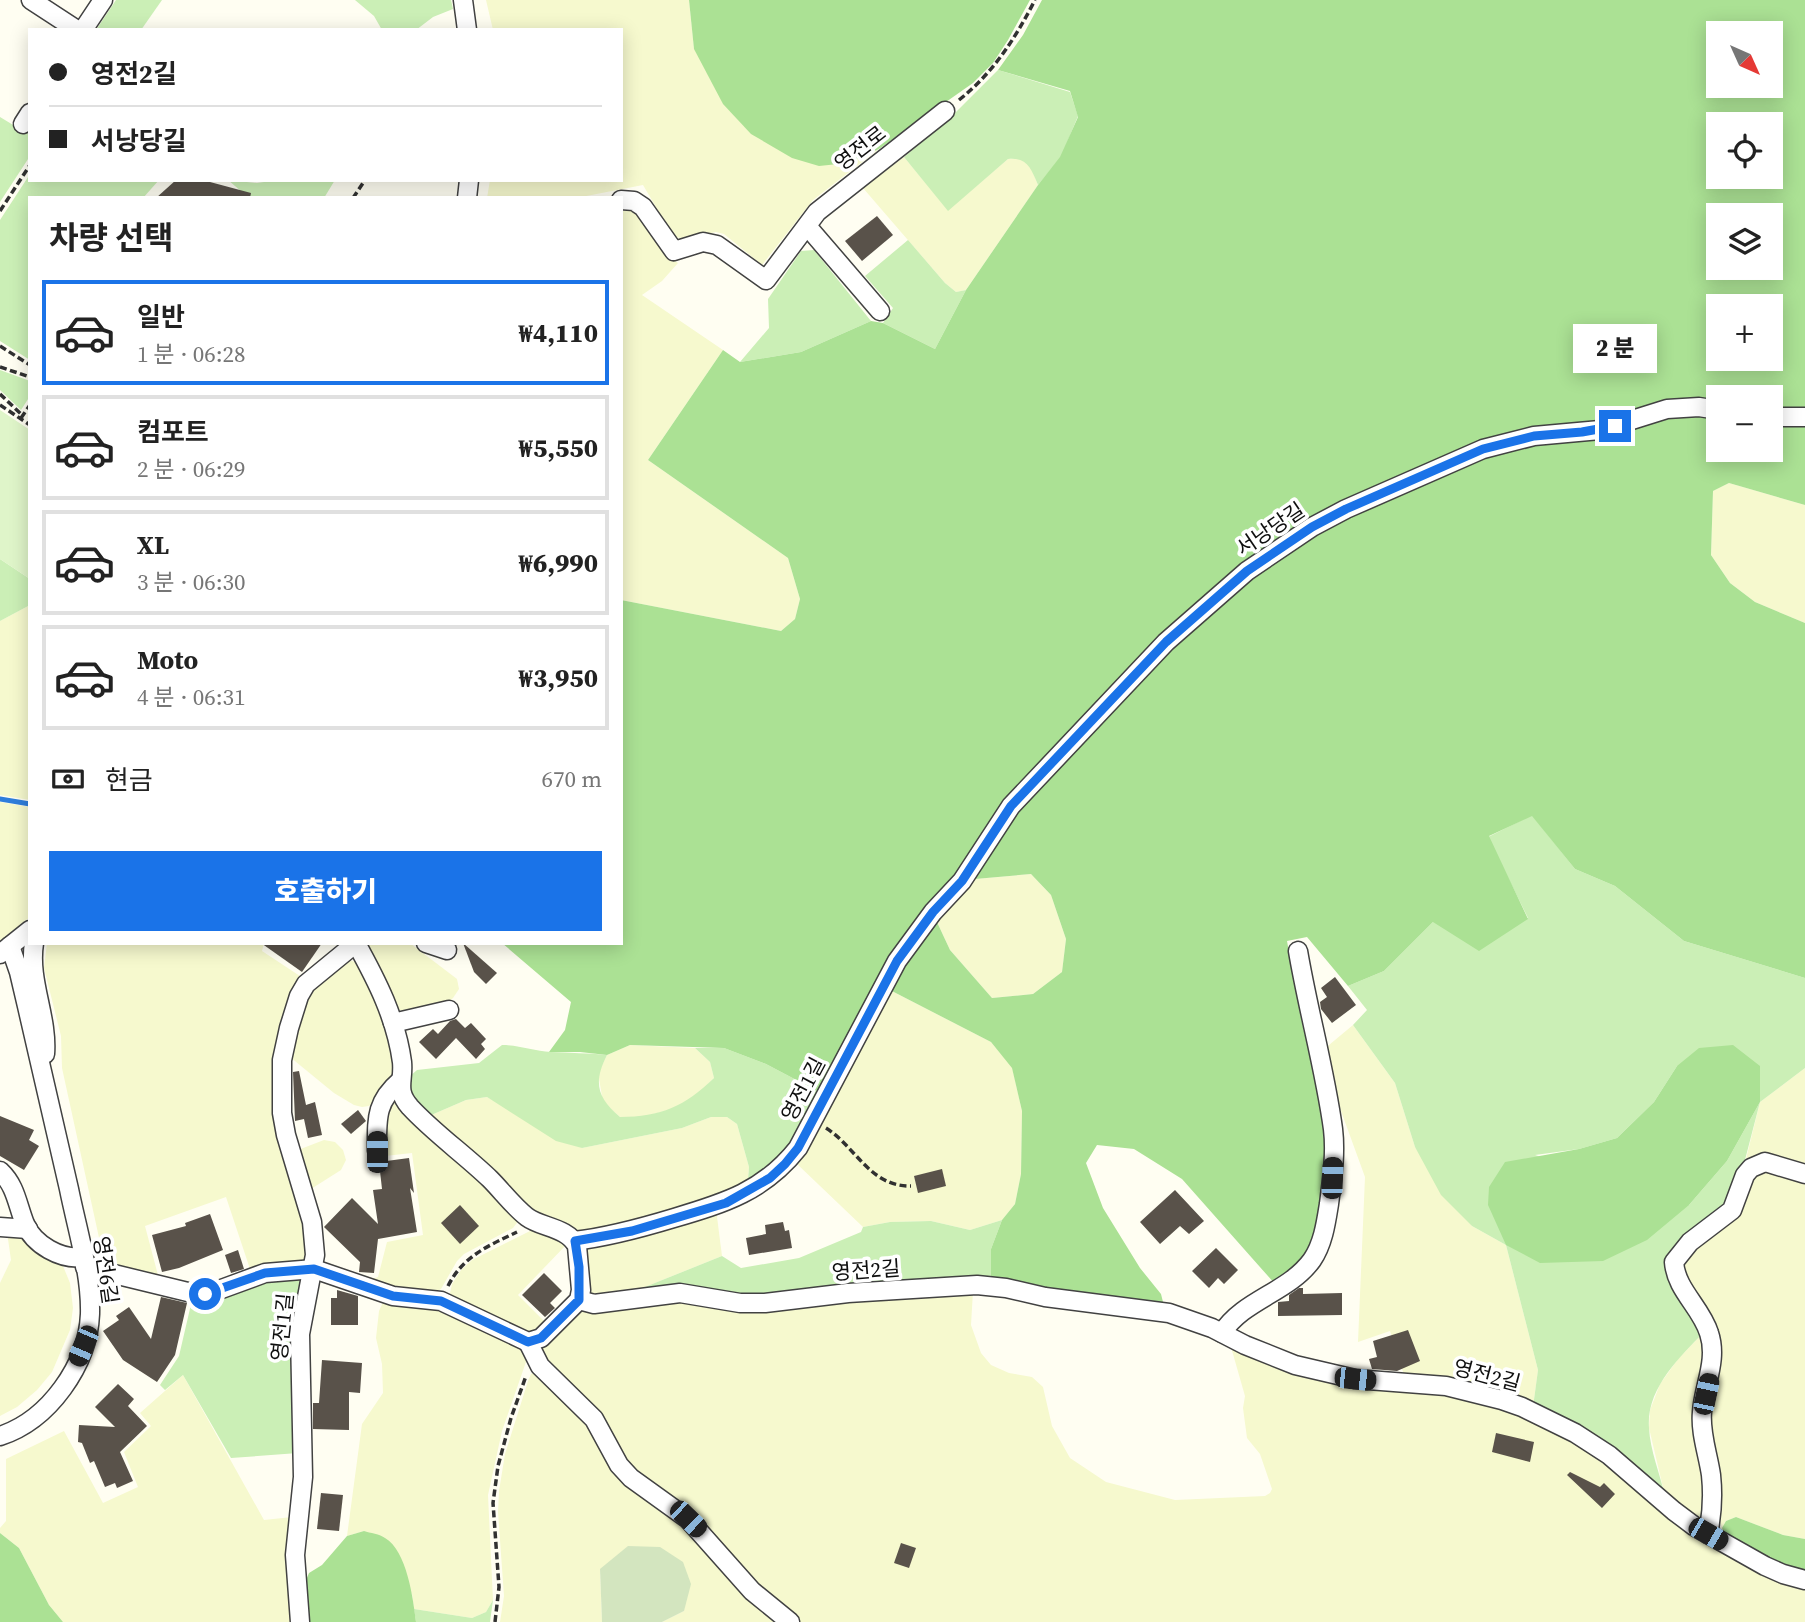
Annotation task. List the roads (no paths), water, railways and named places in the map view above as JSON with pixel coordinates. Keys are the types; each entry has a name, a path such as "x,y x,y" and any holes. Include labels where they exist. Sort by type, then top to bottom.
{"street":[{"path":"31,0 74,28"},
{"path":"84,28 103,0"},
{"path":"463,0 467,28"},
{"name":"영전로","path":"623,200 634,201 643,207 674,251 703,242 717,245 766,280 817,212 945,111"},
{"path":"807,226 880,311"},
{"name":"서낭당길","path":"962,881 1011,806 1166,642 1247,571 1312,527 1346,509 1483,449 1534,436 1600,430 1667,408 1706,408"},
{"path":"1783,417 1805,417"},
{"name":"영전1길","path":"357,945 383,994 393,1023 401,1057 400,1089 409,1106 490,1179 528,1218 560,1231 575,1241 632,1231 726,1203 751,1190 785,1164 798,1148 897,961 933,912 962,881"},
{"path":"5,950 28,932"},
{"name":"영전6길","path":"34,945 33,970 45,1030 44,1077"},
{"name":"영전1길","path":"300,1622 295,1555 303,1477 300,1334 314,1269 315,1247 312,1222 282,1113 282,1060 299,996 306,984 354,945"},
{"path":"432,945 447,950"},
{"name":"영전6길","path":"0,1436 33,1418 56,1397 71,1374 83,1346 90,1317 84,1262 44,1077 19,972 5,950"},
{"path":"1222,1333 1238,1313 1270,1296 1302,1271 1321,1242 1327,1218 1332,1178 1333,1130 1298,951"},
{"path":"393,1023 449,1010"},
{"path":"377,1152 379,1107 383,1098 401,1080"},
{"path":"1708,1534 1711,1476 1702,1413 1711,1370 1712,1349 1709,1332 1702,1318 1677,1280 1674,1262 1690,1242 1732,1210 1745,1175 1751,1168 1765,1162 1805,1174"},
{"path":"0,1171 13,1185 28,1229 64,1257 196,1294 216,1291 265,1273 314,1269 393,1296 441,1301 530,1348 552,1380 594,1419 619,1465 631,1478 688,1519 752,1591 790,1622"},
{"path":"0,1227 28,1229"},
{"path":"530,1348 579,1300 579,1267 575,1241"},
{"name":"영전2길","path":"579,1300 594,1304 680,1293 740,1303 765,1303 848,1293 991,1285 1045,1297 1169,1313 1191,1319 1266,1355 1326,1373 1367,1380 1446,1386 1522,1407 1575,1433 1609,1455 1674,1511 1708,1534 1765,1566 1805,1580"}],"waterway":[{"path":"0,799 28,804"}]}
